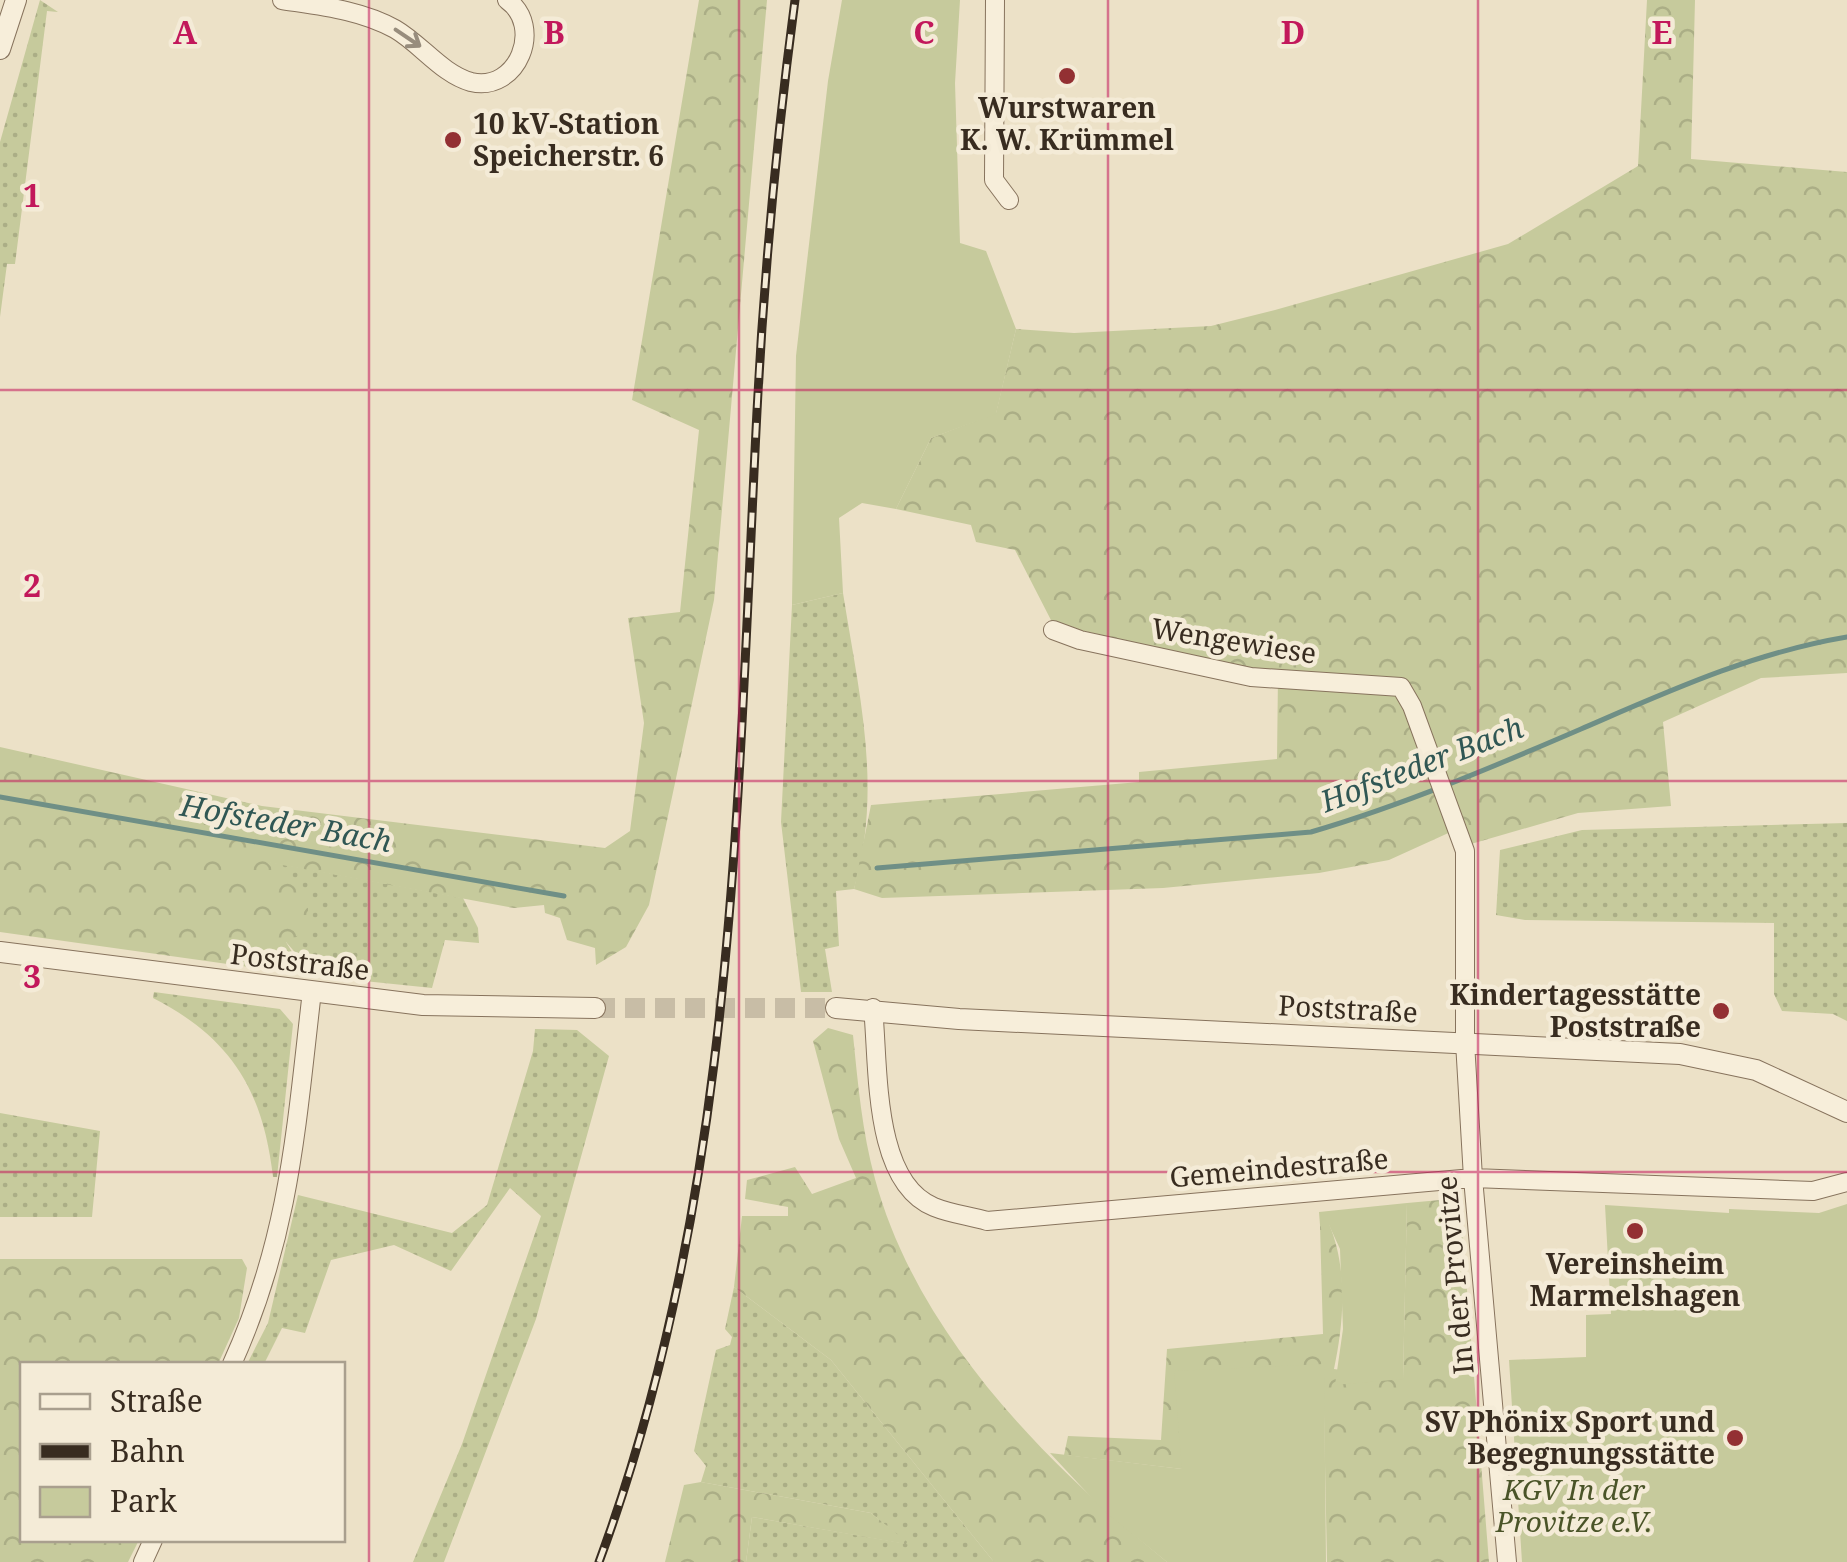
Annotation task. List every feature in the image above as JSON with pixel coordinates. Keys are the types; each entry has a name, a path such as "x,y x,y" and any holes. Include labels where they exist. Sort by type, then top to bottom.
{"street":[{"path":"0,48 16,0"},
{"path":"282,0 369,17 420,45 458,78 489,83 512,72 522,55 521,19 507,0"},
{"path":"995,0 994,180 1009,200"},
{"name":"Wengewiese","path":"1053,630 1080,640 1251,678 1401,687 1465,851 1465,1042"},
{"name":"Poststraße","path":"0,952 453,1008 595,1008"},
{"path":"233,1362 258,1308 281,1232 312,991"},
{"name":"Poststraße","path":"836,1008 873,1008 959,1019 1650,1051 1722,1060 1792,1084 1847,1112"},
{"name":"Gemeindestraße","path":"873,1008 888,1148 898,1173 915,1194 933,1207 987,1220 1473,1178 1813,1192 1847,1182"},
{"name":"In der Provitze","path":"1465,1042 1473,1178 1508,1562"}],"green space":[{"path":"40,0 58,12 47,11 15,264 7,264 0,317 0,142"},
{"path":"699,0 767,0 714,600 649,905 626,947 596,965 595,948 567,940 560,918 545,913 544,905 514,908 266,862 308,899 308,930 286,942 306,975 0,932 0,747 262,806 605,848 630,831 644,723 628,618 680,612 699,430 632,400"},
{"path":"842,0 960,0 955,83 960,243 986,251 1016,329 996,414 931,438 896,509 862,503 839,518 843,593 792,605 796,356 828,81"},
{"path":"1647,0 1695,0 1691,159 1847,172 1847,673 1761,678 1663,722 1671,806 1578,813 1471,844 1466,825 1389,860 1319,873 1163,888 882,898 854,889 871,805 1139,782 1139,772 1277,759 1278,675 1053,624 1015,550 976,542 971,525 896,509 931,438 996,413 1016,329 1074,333 1211,326 1508,244 1638,166"},
{"path":"843,593 861,704 867,814 854,889 836,891 839,946 825,949 832,992 801,992 781,822 792,605"},
{"path":"1847,823 1847,1021 1833,1014 1782,1011 1774,994 1774,923 1525,920 1496,915 1500,850 1582,830"},
{"path":"264,861 463,898 478,928 479,943 445,940 432,988 306,975 299,957 286,942"},
{"path":"154,992 280,1009 293,1024 277,1177 273,1177 261,1118 238,1070 223,1049 153,998"},
{"path":"828,1028 853,1035 875,1179 895,1236 921,1290 954,1342 1033,1439 1076,1483 1167,1562 994,1562 831,1360 734,1287 742,1216 788,1216 788,1207 745,1199 747,1180 795,1167 812,1194 856,1178 839,1139 813,1041"},
{"path":"535,1029 577,1030 609,1056 536,1319 444,1562 413,1562 462,1444 541,1216 510,1188 451,1271 394,1245 331,1260 305,1333 282,1328 265,1362 248,1362 268,1323 298,1195 452,1233 487,1205 533,1051"},
{"path":"0,1113 100,1131 92,1217 0,1217"},
{"path":"1440,1200 1461,1216 1489,1562 1327,1562 1323,1364 1182,1469 1064,1455 1068,1436 1161,1440 1167,1349 1323,1334 1320,1225 1329,1224 1342,1277 1342,1314 1334,1369 1403,1379 1407,1203"},
{"path":"1407,1203 1403,1379 1335,1385 1343,1329 1340,1249 1329,1225 1320,1225 1319,1212"},
{"name":"SV Phönix Sport und Begegnungsstätte","path":"1847,1204 1847,1562 1522,1562 1509,1360 1586,1357 1586,1315 1611,1314 1605,1205 1729,1213 1729,1209 1819,1213"},
{"path":"0,1259 242,1259 247,1268 239,1318 219,1362 20,1362 20,1542 138,1542 128,1562 0,1562"},
{"path":"734,1287 831,1360 994,1562 746,1562 752,1517 908,1544 871,1513 701,1482 706,1466 694,1451 716,1350 730,1345 732,1337 725,1329"},
{"path":"1324,1364 1326,1562 1167,1562 1104,1511 1050,1453 1182,1469 1174,1371"},
{"path":"701,1482 871,1513 911,1545 752,1517 746,1562 665,1562 684,1485"}],"waterway":[{"name":"Hofsteder Bach","path":"877,868 1311,832 1448,785 1711,675 1778,653 1847,637"},
{"name":"Hofsteder Bach","path":"0,797 564,896"}],"tunnel":[{"path":"595,1008 836,1008"}],"railway":[{"path":"599,1562 644,1423 679,1281 704,1138 722,994 734,848 763,308 795,0"}],"place":[{"name":"Wurstwaren K. W. Krümmel","path":"1067,76"},
{"name":"10 kV-Station Speicherstr. 6","path":"453,140"},
{"name":"Kindertagesstätte Poststraße","path":"1721,1011"},
{"name":"Vereinsheim Marmelshagen","path":"1635,1231"},
{"name":"SV Phönix Sport und Begegnungsstätte","path":"1735,1438"}],"park label":[{"name":"KGV In der Provitze e.V.","path":"1574,1506"}]}
